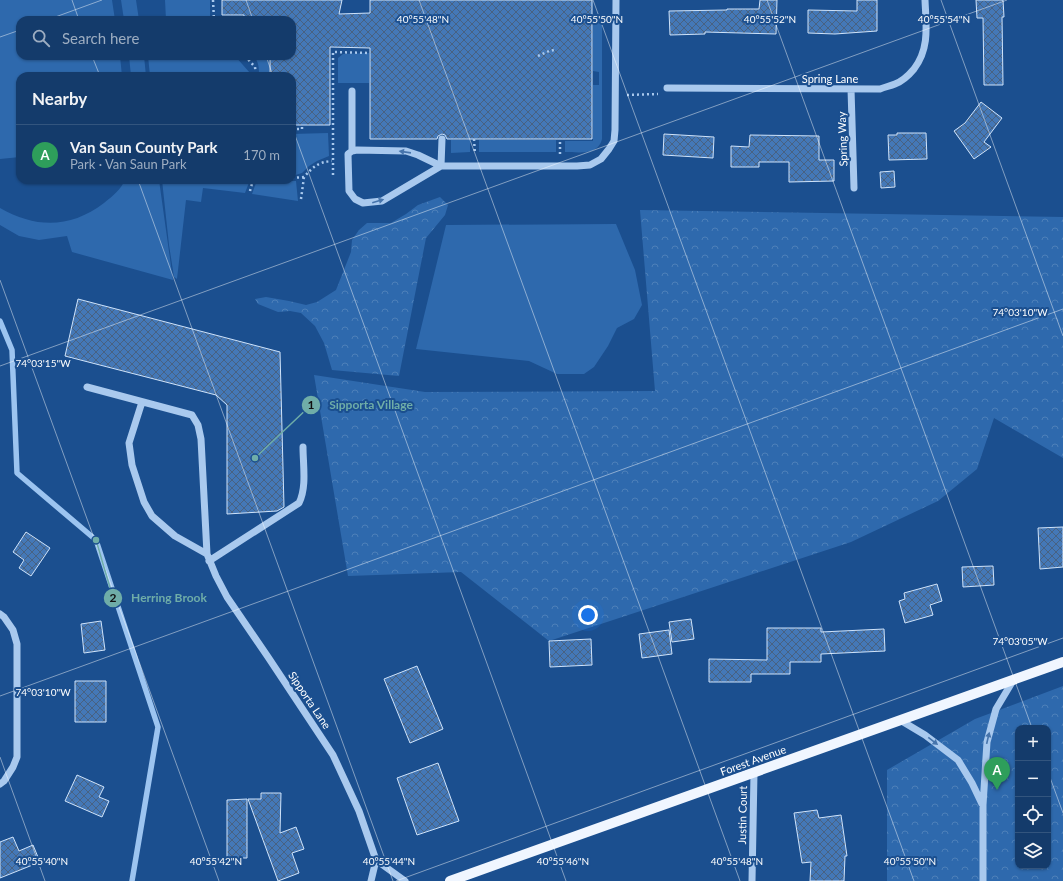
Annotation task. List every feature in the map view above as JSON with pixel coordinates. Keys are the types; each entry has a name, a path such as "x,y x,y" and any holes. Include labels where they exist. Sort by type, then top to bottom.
{"main road":[{"name":"Forest Avenue","path":"450,881 1063,662"}],"street":[{"path":"441,166 382,201 363,203 355,199 349,191 348,154 357,150 406,151 441,166 577,166 590,165 601,159 614,140 615,130 616,0"},
{"name":"Spring Lane","path":"667,88 880,89 896,84 910,74 920,62 924,50 926,35 925,0"},
{"name":"Spring Way","path":"851,89 854,188"},
{"path":"352,91 352,151"},
{"path":"441,166 442,139"},
{"path":"87,387 192,415 198,425 202,439 208,558"},
{"path":"142,402 129,443 132,465 144,502 152,516 175,536 208,558"},
{"path":"208,558 299,503 302,498 304,485 303,447"},
{"name":"Sipporta Lane","path":"208,558 227,597 333,755 359,811 376,860"},
{"path":"0,614 4,617 13,630 17,644 17,757 13,767 4,781 0,784"},
{"path":"983,881 983,805 987,742 996,709 1014,679"},
{"path":"900,720 925,735 958,760 983,805"},
{"name":"Justin Court","path":"752,881 754,773"},
{"path":"371,881 376,860 405,881"}],"path":[{"path":"213,0 214,16"},
{"path":"592,16 604,16"},
{"path":"538,56 554,50"},
{"path":"333,175 332,52 370,53"},
{"path":"249,60 256,68 256,72"},
{"path":"616,95 658,94 667,88"},
{"path":"296,129 302,129 302,125"},
{"path":"474,139 475,155 482,155"},
{"path":"560,139 560,154 567,154"},
{"path":"301,199 304,177 312,168 319,164 326,161 332,161"},
{"path":"296,178 304,177"},
{"path":"250,191 252,184"}],"green space":[{"path":"0,0 112,0 114,16 16,16 16,60 120,60 122,72 16,72 16,157 0,159"},
{"path":"121,0 136,0 138,16 123,16"},
{"path":"165,0 210,0 210,16 166,16"},
{"path":"593,21 602,21 602,139 600,144 592,151 565,152 565,141 593,141 593,85 599,85 599,72 593,71"},
{"path":"369,53 369,83 338,83 338,58 343,54"},
{"path":"129,60 144,60 146,72 131,72"},
{"path":"148,60 239,60 249,72 150,72"},
{"path":"256,60 269,60 269,72 259,72"},
{"path":"328,133 329,156 317,161 302,173 296,175 296,134"},
{"path":"451,140 470,140 470,152 451,153"},
{"path":"479,140 556,140 556,152 479,152"},
{"path":"296,181 298,201 252,194 256,184 296,184"},
{"path":"122,184 160,184 173,280 72,252 67,236 39,240 19,236 0,225 0,208 27,220 54,223 79,217 92,211 114,195"},
{"path":"162,184 248,184 245,193 203,188 201,202 186,200 177,279 174,277"},
{"path":"440,197 448,205 445,215 426,238 399,376 332,370 324,343 315,326 301,313 290,311 278,312 258,304 255,299 266,297 306,305 317,302 336,290 351,252 352,240 359,230 367,223 391,223 418,205"},
{"path":"640,210 1063,217 1063,458 994,418 977,469 938,501 851,542 549,641 461,572 348,576 314,375 425,392 655,391"},
{"path":"616,224 635,270 642,305 634,319 617,328 608,346 594,367 584,374 557,374 529,361 416,349 446,225"},
{"path":"1063,686 1063,881 887,881 887,770 975,719"}],"building":[{"path":"222,0 342,0 339,14 370,13 370,0 592,0 592,139 447,139 445,135 442,134 438,136 437,139 370,139 370,48 330,47 330,125 296,125 296,72 270,72 270,60 296,60 296,16 222,15"},
{"path":"760,0 777,0 776,34 705,32 705,34 670,35 669,11 759,9"},
{"path":"857,0 877,0 877,31 835,34 808,33 808,10 857,11"},
{"path":"976,0 1003,0 1003,85 984,85 983,18 977,18"},
{"path":"981,102 1002,118 984,142 991,147 974,159 954,131 965,123"},
{"path":"897,133 926,133 927,159 889,160 888,135 897,135"},
{"path":"664,134 714,137 713,158 663,155"},
{"path":"750,135 819,136 819,160 834,160 834,181 789,182 789,162 759,162 759,167 731,167 731,146 749,147"},
{"path":"894,171 895,187 881,188 880,172"},
{"path":"78,299 280,352 284,507 277,511 227,514 227,405 216,395 65,356"},
{"path":"1063,527 1063,567 1040,569 1038,528"},
{"path":"26,532 50,548 31,576 19,568 24,560 13,552"},
{"path":"993,566 994,585 963,587 962,567"},
{"path":"937,584 942,601 930,605 933,615 905,623 899,601 905,599 904,593"},
{"path":"691,619 694,639 672,642 669,622"},
{"path":"101,621 105,650 84,653 81,624"},
{"path":"767,628 821,628 821,632 884,629 885,651 821,654 821,662 790,662 790,674 751,674 751,682 709,682 709,659 767,660"},
{"path":"669,630 672,654 642,658 639,634"},
{"path":"591,639 592,665 550,667 549,641"},
{"path":"417,666 443,729 410,743 384,679"},
{"path":"75,681 106,681 106,722 75,722"},
{"path":"438,763 459,821 417,835 397,778"},
{"path":"77,775 104,787 99,797 109,801 102,817 65,801"},
{"path":"261,793 281,793 280,833 296,827 304,849 292,853 299,873 278,881 248,799 261,799"},
{"path":"247,799 247,858 227,858 227,800"},
{"path":"817,810 819,818 841,815 847,856 845,856 844,881 810,881 811,862 802,863 794,813"},
{"path":"13,837 19,851 33,845 40,862 0,878 0,842"}],"waterway":[{"path":"0,321 12,350 17,473 96,540 158,727 132,881"}],"place":[{"name":"Sipporta Village","path":"255,458"},
{"name":"Herring Brook","path":"96,540"},
{"name":"Van Saun County Park","path":"997,790"}]}
